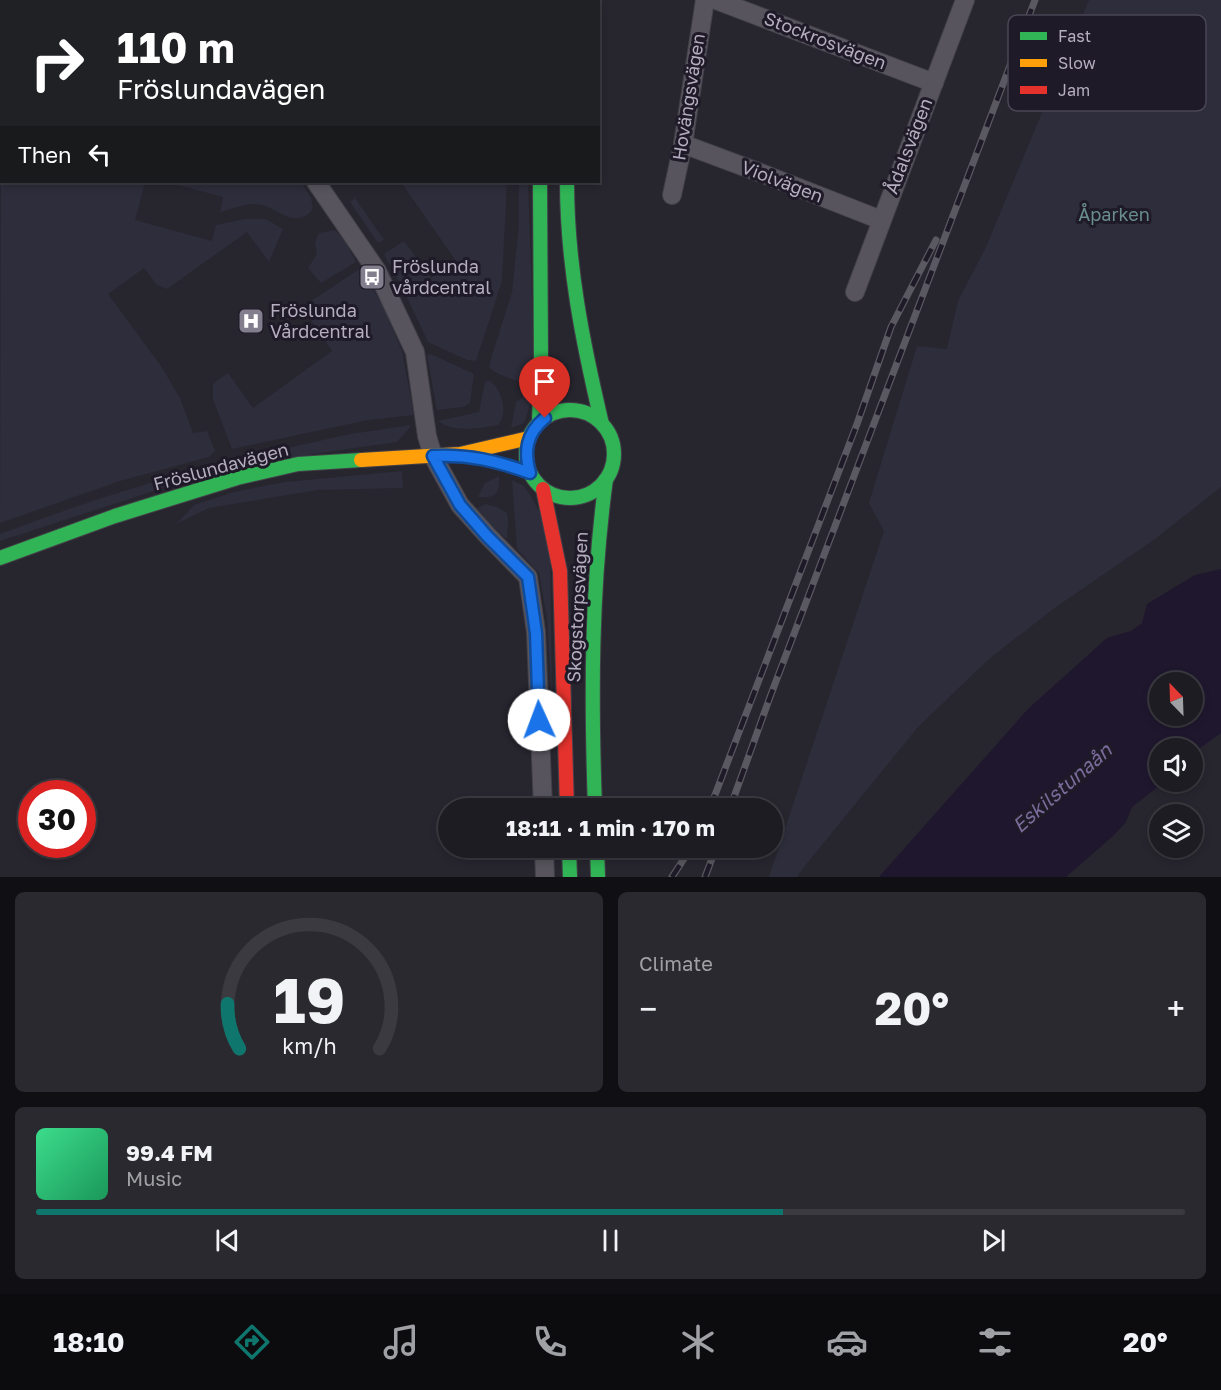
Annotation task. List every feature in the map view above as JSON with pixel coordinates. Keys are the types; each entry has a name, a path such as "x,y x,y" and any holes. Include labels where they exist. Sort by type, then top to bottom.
{"main road":[{"path":"539,423 542,340 540,183"},
{"path":"567,183 569,256 583,339 602,424 611,438 614,456 606,479 593,491 579,497 560,497 543,489 530,473 526,459 529,438 539,423 551,415 567,410 586,413 602,424"},
{"name":"Fröslundavägen","path":"0,558 115,516 248,476 298,464 460,454 529,438"},
{"name":"Fröslundavägen","path":"460,454 489,460"},
{"path":"514,467 530,473"},
{"name":"Skogstorpsvägen","path":"595,798 593,602 606,479"},
{"name":"Skogstorpsvägen","path":"543,489 560,571 567,798"},
{"path":"569,858 570,877"},
{"path":"597,858 598,877"}],"street":[{"name":"Hovängsvägen","path":"672,195 683,144 705,0"},
{"name":"Stockrosvägen","path":"716,0 934,83"},
{"name":"Ådalsvägen","path":"855,292 965,0"},
{"name":"Violvägen","path":"683,144 881,220"},
{"path":"317,183 377,271 416,352 427,436 433,456 460,505 528,577 536,633 543,798"},
{"path":"544,858 545,877"}],"green space":[{"name":"Åparken","path":"1089,0 1221,0 1221,487 1155,539 1056,607 990,658 918,727 797,877 769,877 775,858 783,858 783,835 884,531 869,503 917,346 947,349 958,301 986,247 1043,111 1206,111 1206,15 1083,15"},
{"path":"1,183 145,183 135,220 212,241 216,225 245,219 266,219 283,229 269,262 247,232 167,289 157,285 144,268 108,294 161,366 180,398 193,433 207,431 215,451 209,457 120,481 0,523"},
{"path":"171,183 302,183 311,198 313,209 299,218 286,216 257,204 243,205 220,212 223,197"},
{"path":"402,183 507,183 502,281 476,361 467,360 428,342 384,254 404,241 431,278 456,261"},
{"path":"519,183 528,183 535,383 511,379 489,368 512,292 519,224"},
{"path":"355,198 384,240 378,243 350,202"},
{"path":"335,230 345,241 356,262 321,283 308,268 317,254 315,243 319,233"},
{"path":"361,268 383,306 402,351 414,415 368,420 232,449 213,399 213,384 228,373 253,408 332,351 302,307"},
{"path":"431,354 474,374 470,403 463,407 437,410 427,355"},
{"path":"490,381 498,390 503,402 503,414 498,425 459,428 444,425 438,421 479,412 485,382"},
{"path":"526,395 533,396 524,423 511,428 516,402"},
{"path":"412,425 397,442 245,464 239,459 350,434"},
{"path":"211,467 213,469 209,473 0,541 0,534 52,515 131,489"},
{"path":"402,471 403,488 318,490 209,508 176,524 194,505 234,492 285,482"},
{"path":"499,476 499,487 496,494 489,497 478,497 485,483"},
{"path":"512,480 524,486 529,493 541,515 550,542 552,703 547,618 539,573 517,549"},
{"path":"486,504 507,513 507,539 489,523 477,508"}],"water":[{"name":"Eskilstunaån","path":"1221,569 1221,733 1203,746 1203,738 1149,738 1149,792 1151,792 1132,807 1126,822 1113,836 1066,877 879,877 1028,709 1107,638 1131,631 1142,623 1147,604 1195,575"}],"railway":[{"path":"1029,15 1035,0"},
{"path":"734,798 1008,71"},
{"path":"714,798 857,424 891,327 936,240"},
{"path":"672,877 684,858"},
{"path":"705,877 712,858"}],"traffic: fast":[{"path":"539,423 540,183"},
{"path":"567,183 570,244 577,304 602,424"},
{"path":"570,410 587,414 601,423 610,437 614,454 610,471 601,485 587,494 570,498 553,494 539,485 530,471 526,454 530,437 539,423 553,414 570,410"},
{"path":"0,558 115,516 237,478 298,464 361,460"},
{"path":"595,798 593,644 597,561 606,479"},
{"path":"569,858 570,877"},
{"path":"597,858 598,877"}],"traffic: slow":[{"path":"361,460 460,454 529,438"}],"traffic: jam":[{"path":"543,489 560,571 567,798"}],"place":[{"name":"Fröslunda vårdcentral","path":"372,277"},
{"name":"Fröslunda Vårdcentral","path":"251,321"}],"route":[{"path":"539,720 536,633 528,577 460,505 433,456 460,454 508,464 530,473 526,459 529,438 533,430 545,418"}]}
